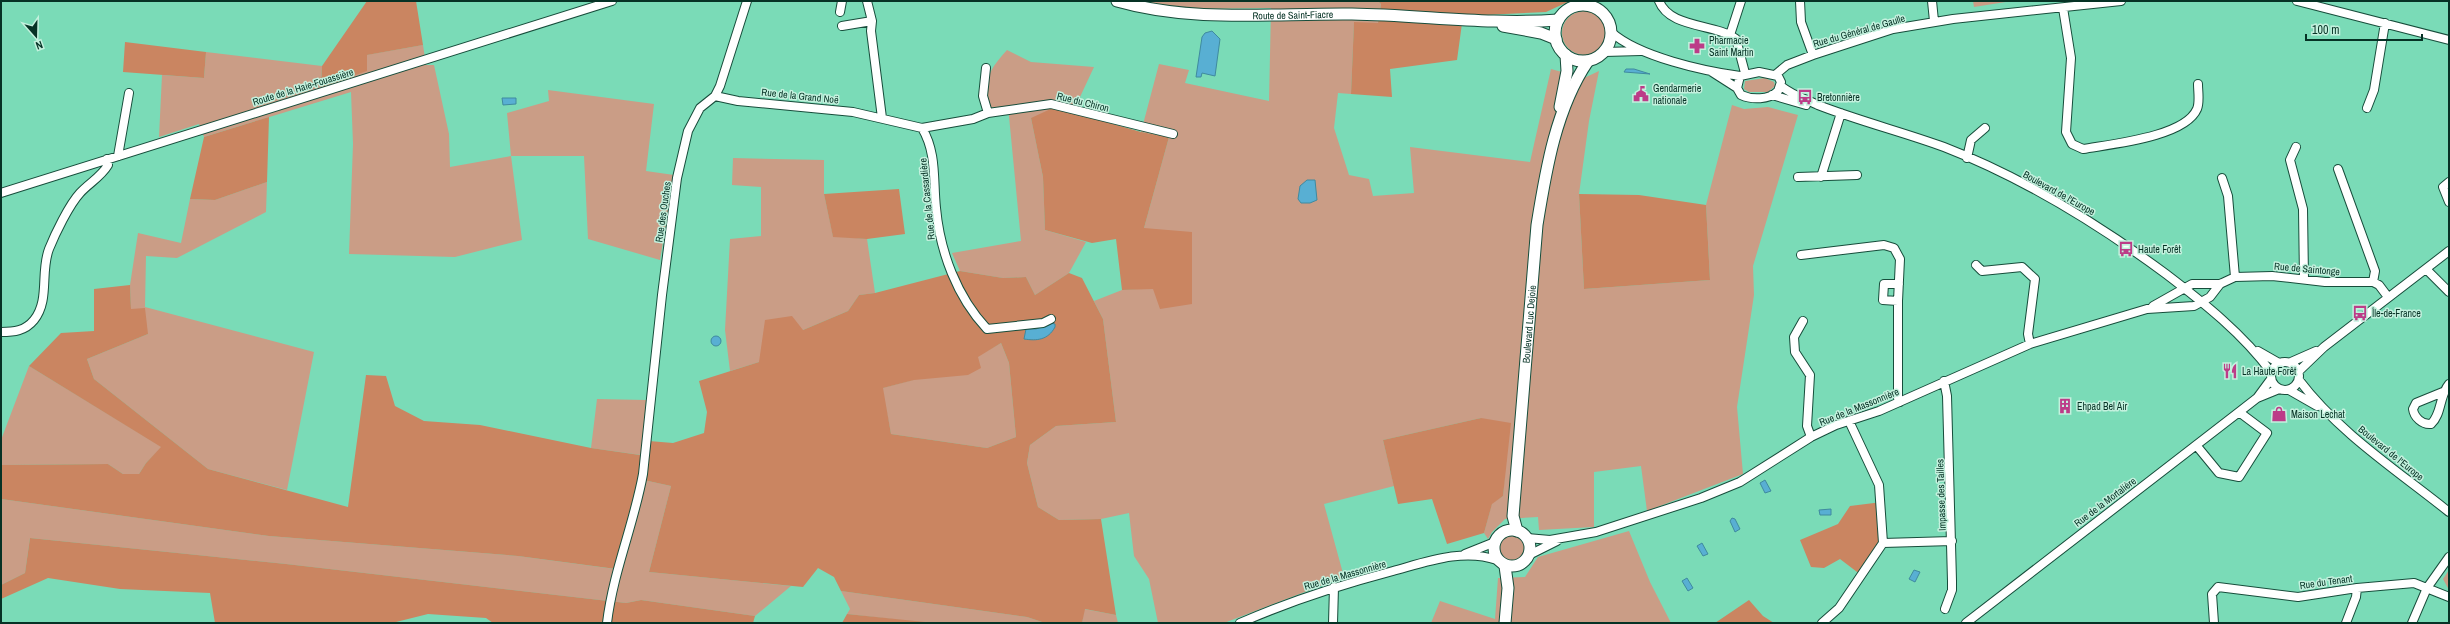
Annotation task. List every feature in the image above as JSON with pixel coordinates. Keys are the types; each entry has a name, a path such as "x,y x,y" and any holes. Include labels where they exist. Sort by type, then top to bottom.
{"main road":[{"name":"Route de Saint-Fiacre","path":"1117,1 1161,11 1201,14 1352,14 1469,20 1558,20"},
{"path":"1581,3 1598,5 1607,19 1611,32 1609,43 1604,52 1588,61 1573,59 1566,55 1556,39 1558,20 1568,10 1581,3"},
{"name":"Route de Saint-Fiacre","path":"1469,20 1541,33 1556,39"},
{"name":"Boulevard Luc Dejoie","path":"1517,530 1513,516 1537,225 1544,182 1556,133 1567,71 1566,55"},
{"name":"Boulevard Luc Dejoie","path":"1556,133 1578,74 1588,61"},
{"name":"Boulevard Luc Dejoie","path":"1505,531 1513,516"},
{"path":"1505,623 1508,588 1517,566 1529,555 1530,546 1527,538 1517,530 1505,531 1494,542 1493,551 1501,562 1508,588"},
{"path":"1501,562 1517,566"}],"street":[{"name":"Route de la Haie-Fouassière","path":"1,192 612,1"},
{"path":"715,96 747,1"},
{"path":"840,12 842,1"},
{"path":"867,1 872,21 871,31 882,118 922,128"},
{"path":"1659,1 1662,8 1672,15 1688,22 1730,34 1738,44 1742,74 1737,88"},
{"path":"1730,34 1741,1"},
{"path":"1800,1 1800,22 1813,55"},
{"path":"1932,1 1934,21"},
{"name":"Rue du Général de Gaulle","path":"1775,75 1787,65 1893,29 1934,21 2121,1"},
{"path":"2297,1 2449,40"},
{"path":"2063,8 2071,58 2066,132 2072,144 2084,149 2146,139 2177,127 2191,118 2198,108 2198,84"},
{"path":"842,26 872,21"},
{"path":"2367,108 2374,90 2385,23"},
{"path":"1611,32 1621,40 1645,51 1712,72 1742,74 1759,72 1775,75 1779,79 1781,86 1772,95 1746,98 1741,95 1737,88 1712,72"},
{"path":"1604,52 1645,51"},
{"path":"986,68 982,96 988,113"},
{"name":"Boulevard de l'Europe","path":"1781,86 1788,92 1827,109"},
{"path":"118,156 129,93"},
{"name":"Boulevard de l'Europe","path":"1772,95 1841,113 1941,146 2023,183 2070,209 2128,246 2203,303 2250,347 2271,376"},
{"name":"Rue de la Grand Noë","path":"715,96 738,101 853,112 882,118"},
{"name":"Rue des Ouches","path":"607,623 613,592 639,497 677,178 688,131 700,108 715,96"},
{"name":"Rue du Chiron","path":"922,128 973,119 988,113 1051,104 1173,134"},
{"path":"1821,177 1841,113"},
{"name":"Rue de la Cassardière","path":"922,128 930,141 934,158 936,209 942,245 951,270 972,313 987,329 1043,323 1051,319"},
{"path":"1967,158 1971,140 1985,128"},
{"path":"2296,147 2290,160 2303,209 2304,279"},
{"path":"1,332 19,332 33,321 40,310 43,300 45,264 49,249 76,199 105,172 108,165 107,159"},
{"path":"2338,169 2375,271 2373,282 2379,285 2388,297"},
{"path":"1798,176 1821,177 1858,175"},
{"path":"2222,178 2228,196 2235,278"},
{"path":"2449,182 2443,187 2449,202"},
{"path":"1801,255 1884,245 1894,248 1900,259 1898,301 1900,402"},
{"path":"2324,347 2291,362 2279,363 2271,376 2279,389 2289,390 2324,347 2449,251"},
{"path":"1976,265 1982,271 2022,267 2035,279 2028,334 2030,344"},
{"path":"2426,269 2449,292"},
{"name":"Rue de Saintonge","path":"2184,288 2192,284 2220,284 2235,278 2264,275 2304,279 2373,282"},
{"path":"1898,301 1884,300 1884,284 1899,284"},
{"name":"Rue de Saintonge","path":"2203,303 2220,284"},
{"name":"Rue de la Massonnière","path":"2147,309 2184,288"},
{"name":"Rue de la Massonnière","path":"1529,555 1561,539 1630,522 1701,498 1747,478 1811,437 1900,402 1944,380 2030,344 2147,309 2190,306 2203,303"},
{"path":"1803,321 1794,337 1795,352 1810,375 1806,426 1811,437"},
{"name":"Boulevard de l'Europe","path":"2250,347 2279,363"},
{"path":"2291,362 2299,376"},
{"name":"Rue de la Mortalière","path":"2257,398 2271,376"},
{"name":"Boulevard de l'Europe","path":"2299,376 2322,408"},
{"name":"Impasse des Tailles","path":"1944,380 1947,396 1952,541 1952,590 1945,609"},
{"path":"2443,392 2449,384"},
{"name":"Rue de la Mortalière","path":"1966,623 2257,398 2279,389"},
{"name":"Boulevard de l'Europe","path":"2289,390 2322,408 2387,465 2432,497 2449,512"},
{"path":"2196,445 2219,473 2239,477 2267,433 2240,412"},
{"path":"1822,623 1840,608 1883,543 1879,485 1849,421"},
{"name":"Boulevard de l'Europe","path":"2432,497 2449,505"},
{"name":"Rue de la Massonnière","path":"1527,538 1561,539"},
{"path":"1883,543 1952,541"},
{"name":"Rue de la Massonnière","path":"1240,623 1283,604 1334,587 1458,556 1494,542"},
{"name":"Rue de la Massonnière","path":"1458,556 1478,555 1501,562"},
{"path":"2412,623 2427,588 2449,557"},
{"name":"Rue du Tenant","path":"2214,623 2212,594 2218,587 2298,597 2357,588 2414,583 2449,597"},
{"path":"1333,623 1334,587"},
{"path":"2346,623 2356,598 2357,588"}],"shaded area":[{"path":"367,1 416,1 423,45 367,55 367,71 321,87 322,66"},
{"path":"1138,1 1378,1 1381,4 1378,23 1354,23 1351,94 1338,93 1334,128 1349,175 1369,179 1373,196 1414,193 1410,147 1530,162 1551,69 1584,78 1599,71 1589,121 1579,194 1584,289 1710,280 1706,205 1732,105 1744,109 1768,107 1798,115 1753,266 1754,295 1737,407 1743,474 1647,511 1641,466 1594,472 1594,527 1539,530 1538,517 1505,519 1492,532 1488,539 1484,533 1492,503 1503,496 1505,471 1481,418 1383,440 1394,486 1324,504 1344,577 1224,623 1158,623 1149,579 1134,556 1129,513 1101,519 1059,520 1038,507 1027,463 1030,445 1056,426 1116,422 1103,319 1094,301 1122,290 1153,288 1144,228 1169,137 1141,132 1159,64 1189,70 1185,83 1269,101 1271,8 1186,9"},
{"path":"1378,1 1570,1 1546,12 1463,16 1457,60 1390,69 1392,97 1351,94 1354,22 1378,23 1381,4"},
{"path":"1973,1 2012,1 1974,7"},
{"path":"1580,11 1588,11 1600,17 1606,29 1606,37 1600,49 1588,55 1580,55 1568,49 1562,37 1562,29 1568,17"},
{"path":"125,42 206,52 204,78 123,72"},
{"path":"423,45 426,65 434,65 449,134 450,167 511,156 522,240 455,257 349,254 353,144 351,92 204,137 199,124 159,137 162,75 204,78 206,52 322,66 321,86 366,55"},
{"path":"1007,50 1031,62 1094,67 1073,112 1031,118 1043,177 1045,230 1086,242 1069,273 1035,295 1026,277 1003,278 960,271 952,253 1021,241 1008,106 988,108 986,90 992,70"},
{"path":"1765,78 1774,82 1775,86 1768,92 1749,92 1744,89 1745,81"},
{"path":"548,90 654,104 646,171 674,175 660,260 588,239 584,156 511,156 507,113 549,101"},
{"path":"1055,107 1141,132 1169,137 1144,228 1192,232 1192,304 1160,309 1153,289 1122,290 1116,239 1092,243 1045,230 1043,177 1031,118"},
{"path":"269,117 267,182 215,200 190,199 204,137"},
{"path":"733,158 824,160 824,194 833,236 867,239 875,293 859,295 848,311 803,330 759,362 730,371 725,330 730,239 761,236 761,187 732,185"},
{"path":"267,182 266,212 177,258 146,256 145,307 314,352 287,490 208,469 94,379 87,359 148,334 131,310 130,285 138,233 181,243 190,199 215,200"},
{"path":"899,189 905,234 867,239 833,237 824,194"},
{"path":"1579,194 1639,195 1706,205 1710,280 1584,289"},
{"path":"960,271 1003,278 1026,277 1035,295 1069,273 1082,278 1103,319 1116,422 1056,426 1030,445 1027,463 1038,507 1059,520 1101,519 1116,615 1085,609 1082,623 1045,623 1027,617 841,591 834,577 818,568 803,587 649,572 671,486 639,479 616,569 518,556 269,536 1,499 1,465 108,464 123,474 139,474 146,463 161,447 29,366 61,333 94,331 94,289 130,285 131,309 145,308 148,334 87,359 94,379 208,469 348,507 366,375 386,376 395,406 424,421 480,425 591,448 647,456 649,441 673,443 704,433 707,412 699,381 759,362 765,320 792,316 803,330 848,311 859,295 875,293","holes":["1001,343 1009,363 1016,437 987,448 891,434 883,388 914,380 968,375 981,368 978,357"]},
{"path":"1001,343 1009,363 1016,437 987,448 891,434 882,388 944,370 973,358"},
{"path":"29,366 162,447 146,463 139,474 123,474 108,464 1,465 1,440"},
{"path":"597,399 646,400 643,441 648,456 591,448"},
{"path":"1481,418 1511,423 1503,496 1492,504 1484,533 1447,544 1432,499 1398,504 1383,440"},
{"path":"639,479 671,486 649,572 791,586 755,616 641,600 626,603 286,564 30,538 25,573 1,585 1,499 269,536 518,556 615,569"},
{"path":"1882,502 1883,543 1861,575 1840,559 1824,568 1811,567 1800,540 1838,524 1850,506"},
{"path":"1629,531 1650,582 1671,623 1431,623 1440,601 1495,619 1498,578 1525,577 1538,557"},
{"path":"1512,536 1520,540 1524,548 1520,556 1512,560 1504,556 1500,548 1504,540"},
{"path":"30,538 286,564 626,603 641,600 755,616 753,623 493,623 486,618 428,614 392,623 215,623 210,593 120,589 48,578 1,599 1,585 25,573"},
{"path":"2449,570 2449,590 2443,579"},
{"path":"841,591 1027,617 1045,623 927,623 847,614 850,609"},
{"path":"1749,600 1763,616 1774,623 1715,623"},
{"path":"1084,609 1116,615 1118,623 1082,623"},
{"path":"847,614 925,622 927,623 842,623"}],"water":[{"path":"1212,31 1220,39 1215,76 1202,73 1201,77 1196,77 1202,37 1205,33"},
{"path":"1626,69 1634,69 1650,74 1624,72"},
{"path":"502,98 516,98 516,104 503,105"},
{"path":"1307,180 1315,180 1317,200 1310,203 1301,203 1298,199 1300,186"},
{"path":"1051,323 1055,324 1055,327 1046,337 1038,340 1024,339 1026,329 1036,329"},
{"path":"714,336 718,336 720,337 720,345 714,346 711,343 711,339"},
{"path":"1765,480 1771,491 1765,493 1760,483"},
{"path":"1831,509 1831,515 1820,515 1819,510"},
{"path":"1732,518 1735,519 1740,529 1735,532 1730,521"},
{"path":"1702,543 1708,554 1703,556 1697,546"},
{"path":"1914,570 1920,572 1915,582 1909,579"},
{"path":"1687,578 1693,588 1688,591 1682,581"}],"place":[{"name":"Pharmacie Saint Martin","path":"1697,46"},
{"name":"Gendarmerie nationale","path":"1641,94"},
{"name":"Bretonnière","path":"1805,97"},
{"name":"Haute Forêt","path":"2126,249"},
{"name":"Île-de-France","path":"2360,313"},
{"name":"La Haute Forêt","path":"2230,371"},
{"name":"Ehpad Bel Air","path":"2065,406"},
{"name":"Maison Lechat","path":"2279,414"}]}
